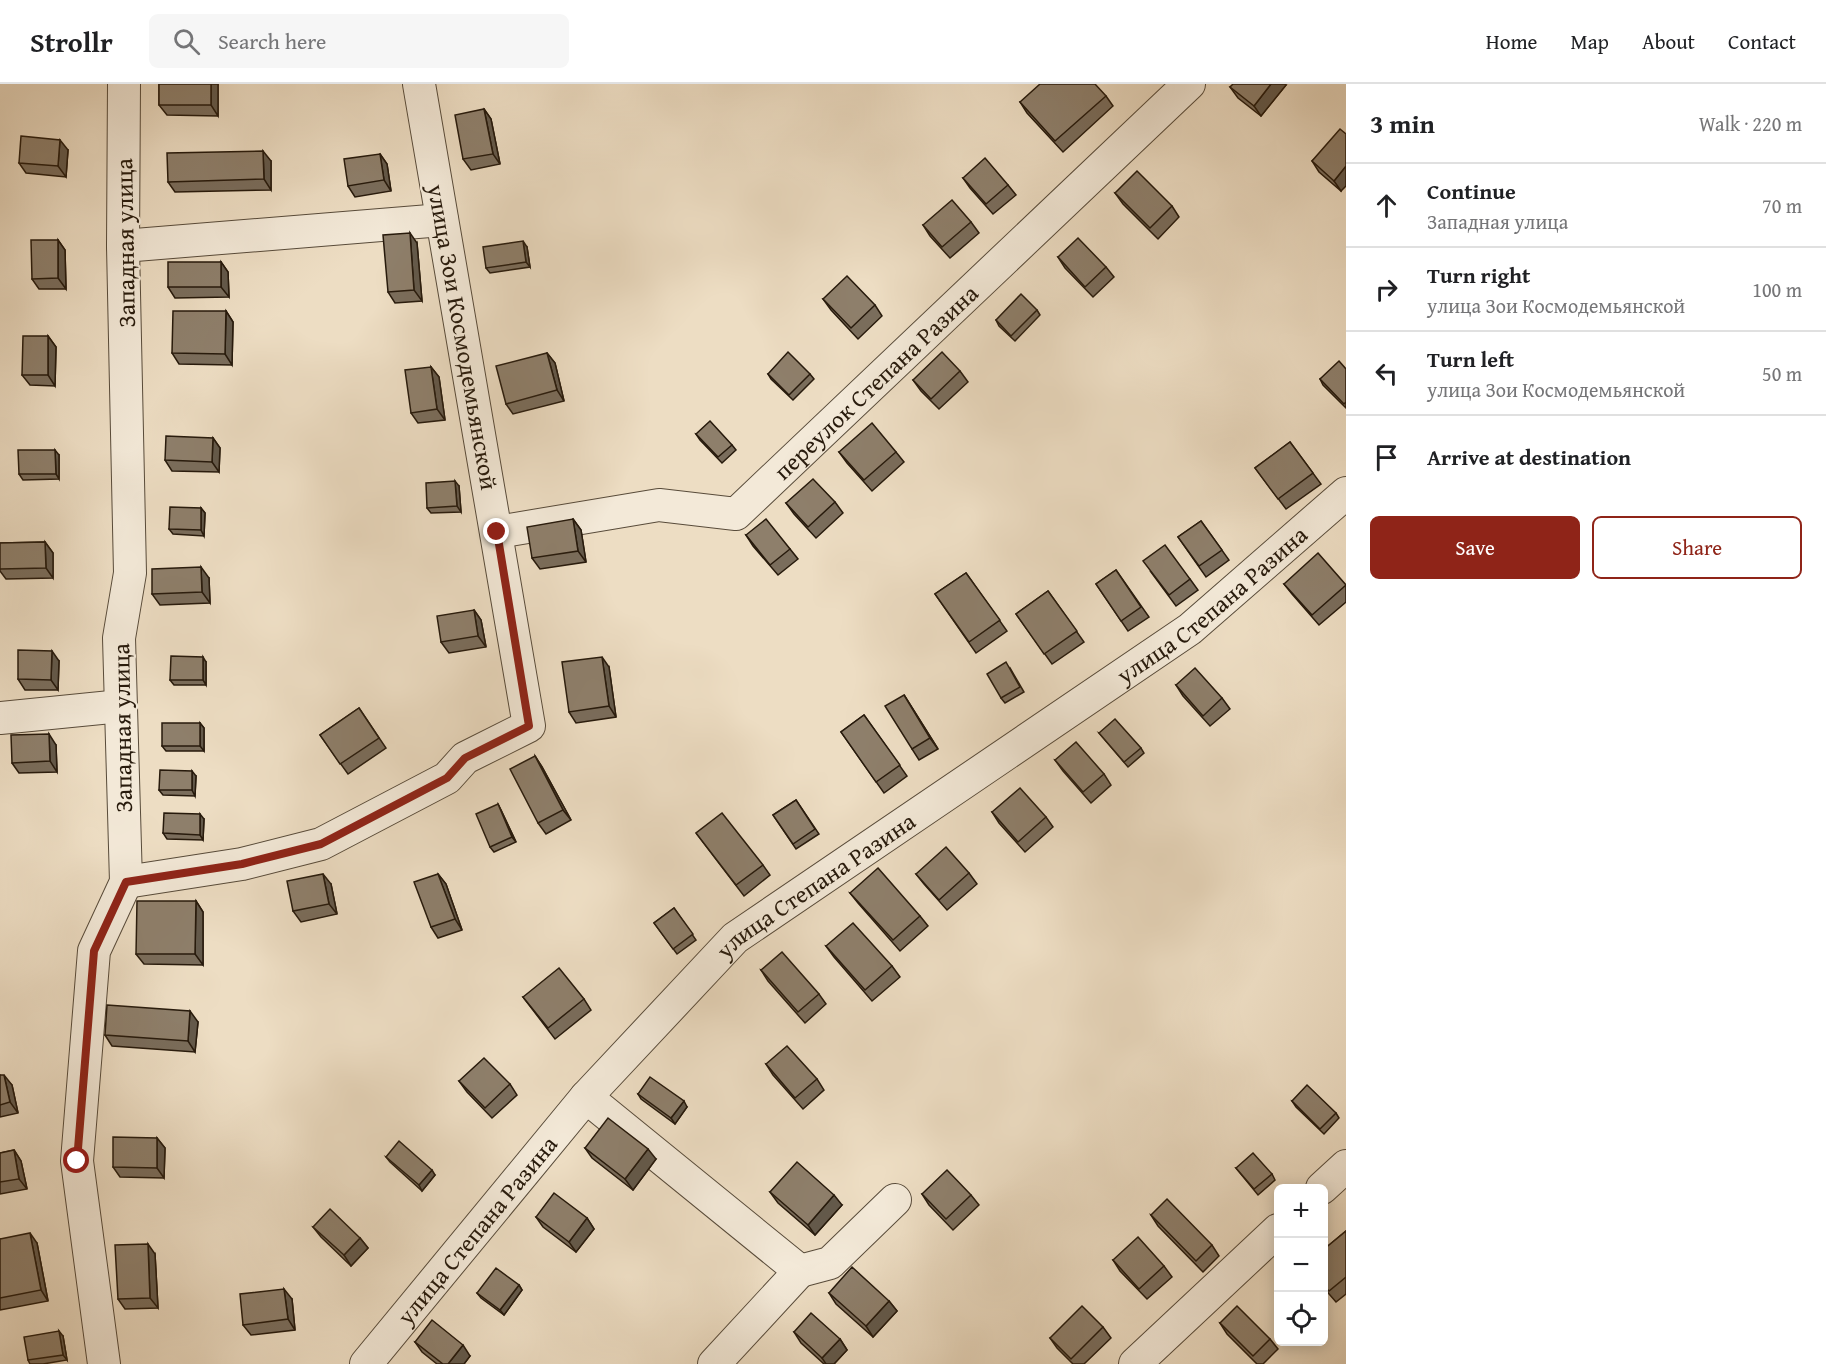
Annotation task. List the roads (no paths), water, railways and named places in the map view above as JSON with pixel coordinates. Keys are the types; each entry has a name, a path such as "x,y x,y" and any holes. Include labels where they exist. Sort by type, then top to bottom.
{"street":[{"name":"Западная улица","path":"104,1364 77,1161 94,951 126,882 119,638 130,573 123,246 124,84"},
{"name":"улица Зои Космодемьянской","path":"126,882 242,864 321,844 447,778 465,758 529,726 419,84"},
{"name":"переулок Степана Разина","path":"497,532 659,506 736,514 1189,84"},
{"path":"123,246 442,220"},
{"name":"улица Степана Разина","path":"366,1364 586,1096 735,938 1190,628 1346,493"},
{"path":"0,718 121,706"},
{"path":"586,1096 800,1271"},
{"path":"1326,1184 1346,1166"},
{"path":"714,1364 800,1271 830,1263 895,1200"},
{"path":"1135,1364 1274,1234"}]}
